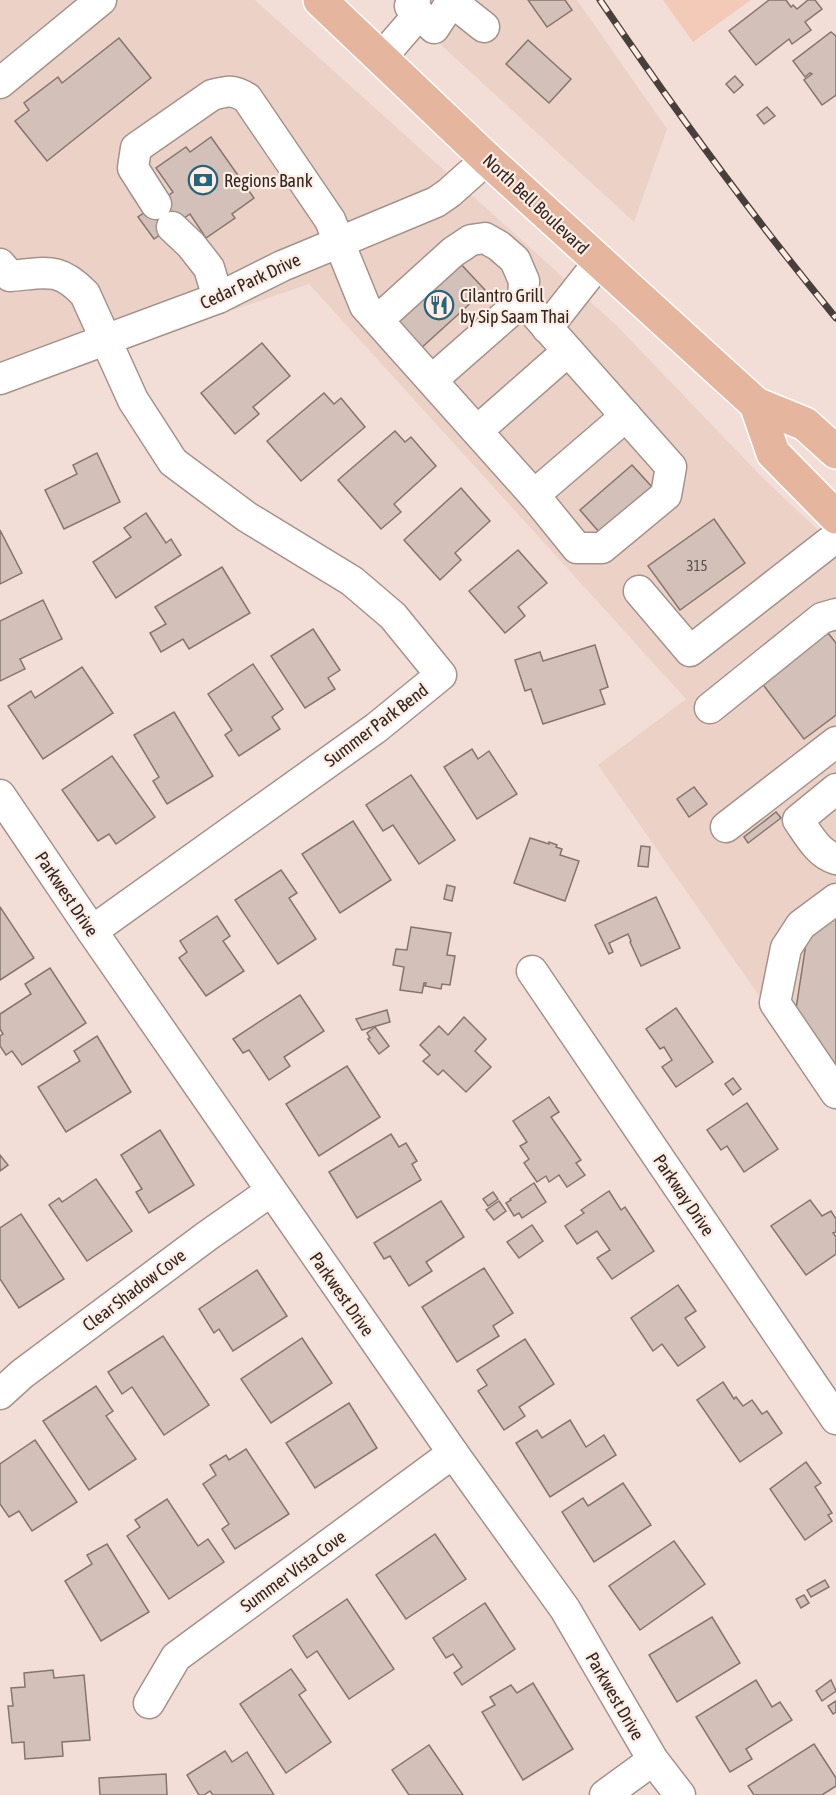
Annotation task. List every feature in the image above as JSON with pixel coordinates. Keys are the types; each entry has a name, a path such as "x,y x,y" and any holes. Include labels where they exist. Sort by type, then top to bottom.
{"main road":[{"name":"North Bell Boulevard","path":"320,0 487,159 756,404 805,424 836,452"},
{"name":"North Bell Boulevard","path":"756,404 773,453 836,517"}],"street":[{"path":"0,84 101,0"},
{"path":"381,58 417,7 434,27 451,1 484,27"},
{"path":"218,298 209,268 164,216 133,168 136,148 212,95 226,91 238,92 247,98 330,220 365,306 534,495 577,548 602,548 666,495 671,467 523,300 524,281 515,260 499,246 485,238 471,240 453,252 378,320"},
{"name":"Cedar Park Drive","path":"0,379 218,298 338,241 436,202 487,159"},
{"path":"547,328 599,262"},
{"path":"0,264 10,276 54,273 73,281 85,294 105,340"},
{"path":"432,380 523,300"},
{"name":"Summer Park Bend","path":"92,931 376,728 441,675 393,616 352,581 247,517 173,462 133,400 105,340"},
{"path":"477,431 568,351"},
{"path":"534,495 626,416"},
{"path":"639,591 690,651 836,537"},
{"path":"710,708 822,618 836,614"},
{"path":"726,828 836,742"},
{"path":"836,789 798,820 813,842 828,857 836,859"},
{"name":"Parkwest Drive","path":"0,795 453,1453 565,1609 653,1760 680,1795"},
{"path":"836,899 801,925 786,948 775,1003 836,1093"},
{"name":"Parkway Drive","path":"532,970 836,1419"},
{"name":"Clear Shadow Cove","path":"0,1394 22,1374 142,1284 272,1191"},
{"name":"Summer Vista Cove","path":"149,1703 176,1657 453,1453"},
{"path":"605,1795 653,1760"}],"shaded area":[{"path":"0,0 255,0 615,324 763,478 836,547 836,1106 598,765 686,699 309,284 0,391"},
{"path":"392,0 577,0 667,129 634,222"},
{"path":"663,0 751,0 693,42"}],"building":[{"path":"528,0 565,0 572,10 547,27"},
{"path":"769,0 786,0 791,7 793,5 797,9 808,0 815,0 822,9 805,22 811,30 792,44 789,39 756,65 729,31"},
{"path":"831,32 836,36 836,95 822,105 804,80 812,74 805,77 793,61"},
{"path":"119,38 151,78 47,161 15,121 29,110 24,103 58,77 62,83"},
{"path":"528,40 571,79 549,103 506,64"},
{"path":"735,76 743,85 734,93 726,84"},
{"path":"767,107 775,116 764,124 757,115"},
{"name":"Regions Bank","path":"211,137 254,198 232,214 235,218 206,238 190,214 154,239 138,217 173,192 156,168 186,147 190,152"},
{"name":"Cilantro Grill by Sip Saam Thai","path":"458,261 485,290 419,350 393,320"},
{"path":"262,343 290,376 253,407 259,414 235,434 201,393"},
{"path":"324,393 334,404 341,398 365,427 301,481 267,441"},
{"path":"395,431 405,442 411,437 436,466 394,504 401,512 381,529 338,480"},
{"path":"97,453 120,502 64,529 45,490 77,474 73,465"},
{"path":"632,465 652,487 599,532 580,510"},
{"path":"461,488 490,521 455,553 461,560 440,580 404,540"},
{"path":"146,513 166,543 171,539 181,555 116,598 93,562 131,537 124,528"},
{"path":"714,519 745,563 680,610 648,566"},
{"path":"0,530 22,573 0,584"},
{"path":"518,550 547,583 518,607 525,616 505,633 469,591"},
{"path":"222,567 250,613 189,649 183,639 161,652 150,633 166,624 155,607"},
{"path":"43,600 62,639 20,659 25,669 0,681 0,621"},
{"path":"824,628 836,643 836,715 804,739 758,678"},
{"path":"313,629 340,670 328,678 335,689 305,708 271,656"},
{"path":"595,645 608,687 600,690 605,704 543,724 531,689 525,691 515,660 540,652 543,661"},
{"path":"253,664 283,709 272,717 280,729 239,756 225,735 232,730 208,694"},
{"path":"82,667 113,713 43,759 8,706 31,691 35,698"},
{"path":"174,712 213,776 167,804 153,781 159,777 134,735"},
{"path":"472,749 478,759 489,751 517,794 477,819 444,767"},
{"path":"112,756 155,817 116,844 109,834 98,841 62,790"},
{"path":"411,775 455,840 419,864 393,825 383,831 366,805"},
{"path":"694,787 707,804 689,817 677,799"},
{"path":"776,812 781,818 748,843 744,837"},
{"path":"353,821 391,880 340,913 302,854"},
{"path":"530,838 557,845 556,847 562,849 560,855 579,861 565,901 514,883"},
{"path":"641,846 650,847 648,867 638,866"},
{"path":"281,870 297,893 289,898 316,939 278,964 235,900"},
{"path":"447,885 455,887 452,901 444,899"},
{"path":"656,897 680,948 641,966 628,934 609,943 613,952 609,954 595,925"},
{"path":"0,907 34,958 0,980"},
{"path":"217,916 230,936 223,941 244,971 206,996 179,958 187,952 180,941"},
{"path":"836,916 836,1082 794,1022 807,937"},
{"path":"411,927 451,933 447,955 455,956 450,985 442,984 441,989 425,986 426,983 424,983 422,993 400,990 404,967 393,965 396,949 407,950"},
{"path":"50,968 86,1023 22,1065 12,1051 6,1055 0,1046 0,1036 3,1034 0,1029 0,1014 31,994 25,984"},
{"path":"300,995 324,1031 284,1057 290,1066 269,1080 249,1050 243,1053 233,1039"},
{"path":"676,1008 713,1062 676,1087 662,1067 672,1060 664,1047 660,1049 646,1029"},
{"path":"387,1010 390,1022 362,1030 356,1019"},
{"path":"464,1017 486,1039 475,1051 491,1067 466,1092 443,1070 438,1075 423,1061 430,1055 420,1045 439,1026 448,1035"},
{"path":"375,1027 389,1046 379,1054 368,1039 370,1038 367,1033"},
{"path":"97,1036 131,1092 66,1132 38,1087 80,1061 74,1051"},
{"path":"347,1066 380,1117 319,1156 286,1104"},
{"path":"733,1078 741,1089 733,1095 725,1084"},
{"path":"549,1097 559,1112 551,1117 581,1160 576,1163 585,1175 567,1187 559,1175 549,1182 546,1176 537,1182 524,1163 529,1159 520,1146 527,1142 513,1121"},
{"path":"747,1103 778,1149 744,1172 727,1146 721,1150 707,1130"},
{"path":"160,1130 194,1185 149,1213 136,1192 142,1189 121,1155"},
{"path":"391,1134 399,1147 406,1143 417,1161 412,1164 421,1180 357,1218 329,1172"},
{"path":"0,1155 8,1165 0,1171"},
{"path":"96,1179 132,1231 87,1261 49,1205 59,1198 62,1202"},
{"path":"534,1183 546,1202 522,1218 519,1213 514,1216 506,1203"},
{"path":"609,1191 621,1210 625,1207 654,1251 612,1279 597,1258 610,1250 597,1231 577,1244 565,1226 584,1213 581,1210"},
{"path":"493,1192 498,1199 488,1206 483,1199"},
{"path":"810,1200 822,1216 831,1211 836,1219 836,1232 833,1233 836,1237 836,1254 806,1275 771,1226"},
{"path":"441,1201 464,1237 426,1262 432,1271 409,1286 390,1256 384,1259 374,1243"},
{"path":"499,1201 506,1211 494,1220 486,1210"},
{"path":"21,1214 64,1279 19,1308 0,1279 0,1228"},
{"path":"532,1225 543,1241 519,1258 507,1242"},
{"path":"484,1268 513,1313 493,1326 499,1336 457,1362 422,1307"},
{"path":"257,1270 287,1316 233,1351 219,1329 214,1333 199,1309"},
{"path":"678,1285 696,1311 685,1318 705,1347 678,1366 662,1344 653,1351 631,1318"},
{"path":"163,1336 209,1405 164,1435 132,1387 122,1394 108,1372"},
{"path":"302,1338 332,1383 271,1423 241,1379"},
{"path":"525,1339 554,1384 519,1407 525,1416 504,1430 478,1391 487,1385 477,1370"},
{"path":"723,1382 734,1399 736,1397 743,1406 752,1400 762,1414 767,1411 782,1433 740,1462 697,1400"},
{"path":"96,1386 113,1411 106,1416 136,1459 89,1490 43,1421"},
{"path":"349,1403 377,1448 315,1488 286,1443"},
{"path":"570,1420 586,1447 604,1435 616,1455 550,1497 516,1443 537,1430 542,1438"},
{"path":"35,1440 77,1502 32,1531 19,1511 9,1517 0,1504 0,1464"},
{"path":"246,1449 289,1514 235,1549 222,1529 229,1524 203,1484 216,1475 210,1465 226,1455 229,1460"},
{"path":"806,1462 821,1483 815,1487 832,1513 828,1515 832,1521 805,1540 770,1489"},
{"path":"623,1483 651,1525 594,1562 562,1512 583,1498 588,1506"},
{"path":"167,1499 198,1546 208,1539 224,1562 169,1599 127,1536 140,1527 135,1520"},
{"path":"435,1534 466,1579 406,1619 376,1575"},
{"path":"674,1541 705,1584 640,1630 609,1586"},
{"path":"107,1544 149,1612 101,1641 65,1581 92,1564 87,1555"},
{"path":"825,1580 829,1587 811,1597 807,1590"},
{"path":"804,1595 809,1603 801,1608 796,1599"},
{"path":"347,1599 394,1669 349,1699 317,1651 307,1658 293,1636"},
{"path":"485,1603 515,1649 462,1685 454,1673 462,1667 453,1654 446,1658 433,1638"},
{"path":"712,1617 740,1663 677,1702 649,1655"},
{"path":"291,1669 306,1690 299,1695 331,1742 286,1773 240,1704"},
{"path":"53,1670 54,1678 84,1675 90,1740 62,1742 63,1756 25,1759 24,1742 12,1743 8,1706 13,1706 11,1688 25,1687 24,1673"},
{"path":"756,1680 772,1707 780,1702 792,1720 746,1749 752,1759 730,1772 696,1717"},
{"path":"831,1680 836,1691 822,1701 816,1691"},
{"path":"533,1683 573,1749 523,1780 482,1712 495,1705 490,1697 511,1685 517,1693"},
{"path":"836,1701 836,1712 833,1714 828,1706"},
{"path":"814,1744 836,1778 836,1786 822,1795 754,1795 748,1786"},
{"path":"429,1745 463,1795 409,1795 392,1770"},
{"path":"225,1751 232,1762 247,1752 274,1795 213,1795 210,1791 199,1795 187,1775"},
{"path":"166,1774 167,1795 100,1795 99,1778"}],"railway":[{"path":"600,0 714,162 836,318"}],"place":[{"name":"Regions Bank","path":"203,180"},
{"name":"Cilantro Grill by Sip Saam Thai","path":"439,305"}]}
